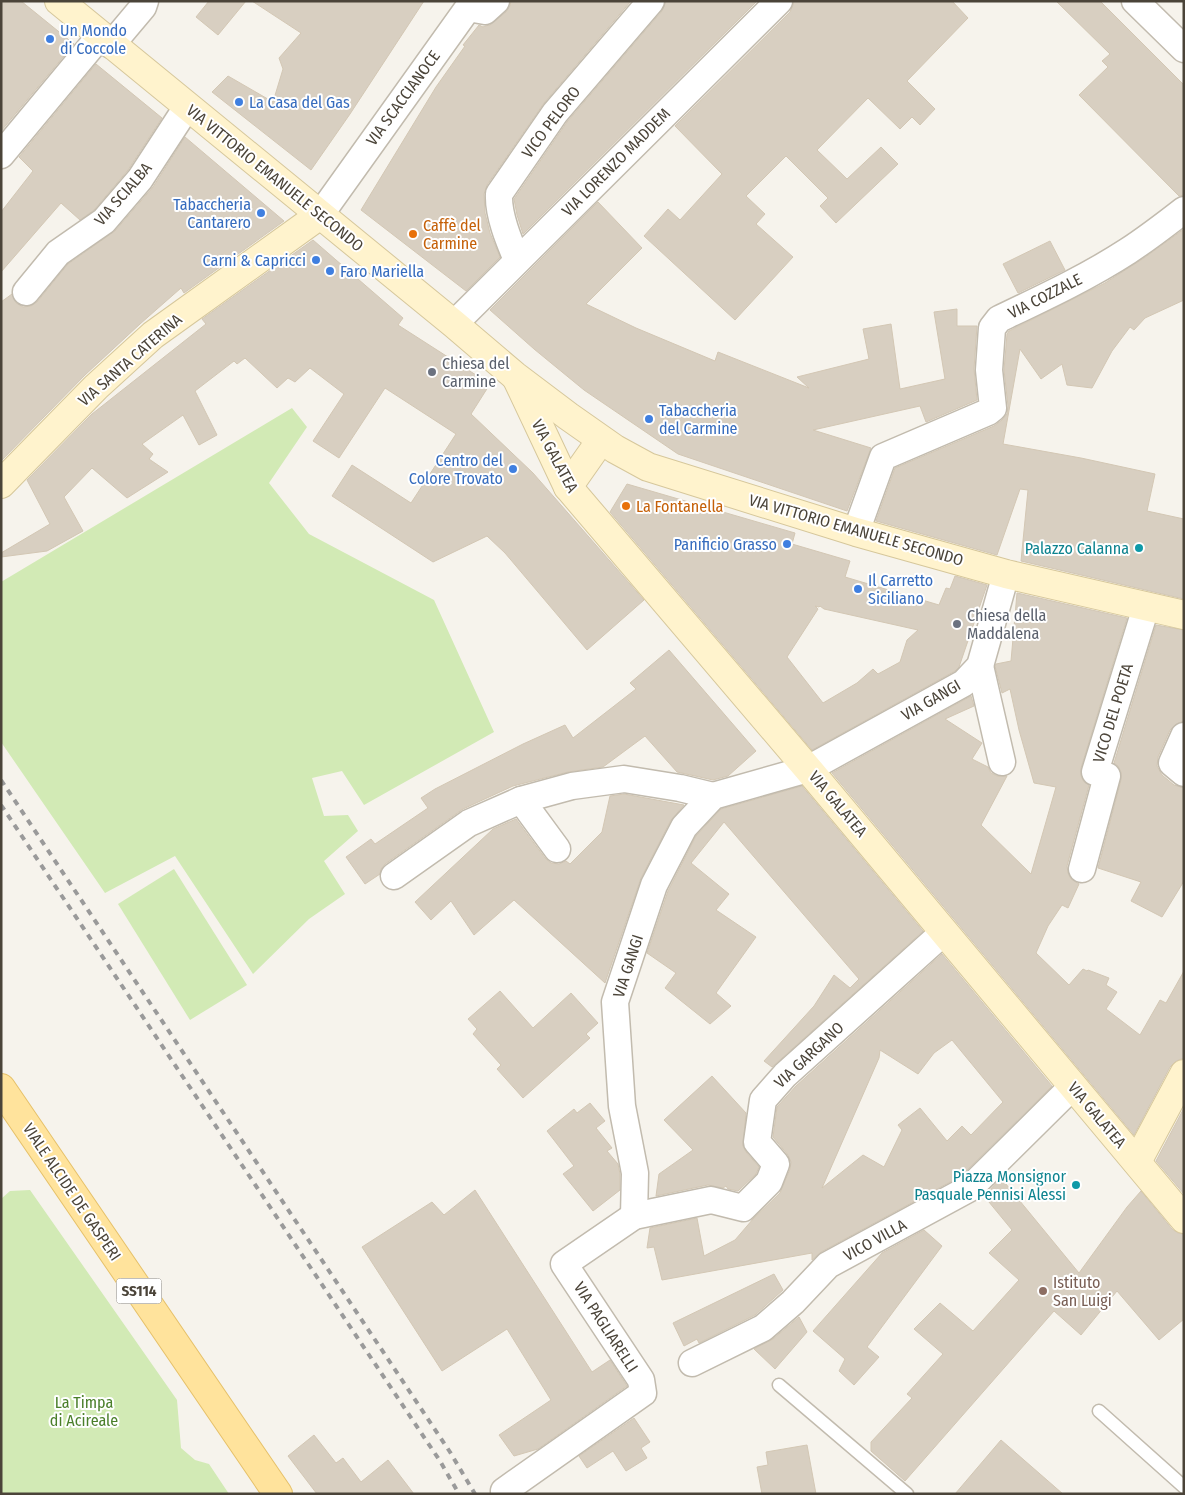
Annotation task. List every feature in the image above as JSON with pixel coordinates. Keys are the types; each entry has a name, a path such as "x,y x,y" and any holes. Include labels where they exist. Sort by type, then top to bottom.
{"main road":[{"name":"VIALE ALCIDE DE GASPERI","path":"1,1088 278,1494"},
{"name":"VIALE ALCIDE DE GASPERI","path":"1,1121 255,1494"}],"street":[{"name":"VIA VITTORIO EMANUELE SECONDO","path":"59,1 515,376 601,440 648,467 856,532 1006,574 1184,616"},
{"path":"1,156 106,40 143,7 145,1"},
{"name":"VIA SCACCIANOCE","path":"320,215 468,8 485,11 496,1"},
{"name":"VICO PELORO","path":"517,260 508,237 498,201 499,194 555,113 651,1"},
{"name":"VIA LORENZO MADDEM","path":"454,324 779,1"},
{"path":"1135,1 1184,49"},
{"name":"VIA SCIALBA","path":"26,292 58,253 104,221 140,179 187,107"},
{"name":"VIA COZZALE","path":"856,532 883,456 988,412 993,408 989,370 992,328 999,319 1071,284 1128,252 1184,210"},
{"name":"VIA SANTA CATERINA","path":"1,484 96,387 153,335 320,215"},
{"name":"VIA GALATEA","path":"515,376 568,486 808,769 1184,1219"},
{"path":"568,486 601,440"},
{"name":"VIA GANGI","path":"394,876 469,823 521,800 572,786 624,779 680,788 713,796 808,769 964,683 980,666 1006,574"},
{"name":"VICO DEL POETA","path":"1082,869 1107,776 1095,772 1146,607"},
{"name":"VIA GANGI","path":"980,666 1002,762"},
{"path":"1178,768 1184,736"},
{"name":"VIA GANGI","path":"634,1216 635,1173 622,1106 615,1002 654,885 684,827 713,796"},
{"path":"521,800 556,849"},
{"name":"VIA GARGANO","path":"634,1216 711,1200 742,1208 769,1182 776,1164 756,1142 763,1100 785,1075 944,932"},
{"path":"1137,1162 1184,1074"},
{"name":"VICO VILLA","path":"692,1363 763,1328 793,1302 828,1265 970,1188 1073,1086"},
{"name":"VIA PAGLIARELLI","path":"506,1494 504,1490 643,1393 641,1380 564,1264 634,1216"}],"lane":[{"path":"779,1385 907,1494"},
{"path":"1099,1411 1184,1487"}],"green space":[{"path":"292,408 307,427 269,483 309,534 434,600 494,732 364,805 342,771 312,778 324,816 348,815 358,831 324,861 345,894 309,919 253,974 175,856 105,893 1,742 1,582"},
{"path":"174,869 247,985 190,1020 118,904"},
{"name":"La Timpa di Acireale","path":"30,1190 177,1400 181,1448 195,1460 209,1464 229,1494 1,1494 1,1199 10,1191"}],"building":[{"path":"1,1 21,1 74,44 1,131"},
{"path":"209,1 246,1 218,35 196,17"},
{"path":"252,1 424,1 311,170 212,92 228,76 273,102 283,69 279,58 301,33"},
{"path":"511,1 631,1 544,103 487,185 484,194 485,213 490,233 500,257 466,291 361,210 436,87 465,46 463,45 479,25 483,27 490,25 506,12"},
{"path":"666,1 757,1 523,234 514,199 567,122 662,11"},
{"path":"794,1 952,1 968,18 907,81 935,109 920,125 912,117 900,129 868,98 817,150 847,179 881,147 898,164 836,223 820,206 828,198 786,156 746,196 765,214 756,224 793,257 735,320 644,236 668,209 680,220 722,174 675,126 790,12"},
{"path":"1056,1 1100,1 1184,85 1184,195 1179,196 1079,95 1108,67 1102,61 1110,54"},
{"path":"96,64 162,118 128,170 94,210 80,220 61,203 1,272 1,212 33,171 19,157"},
{"path":"185,137 284,221 184,293 181,288 85,375 1,461 1,302 12,294 16,303 23,307 31,306 37,302 68,264 115,231 153,187"},
{"path":"598,202 642,248 586,304 636,328 715,361 718,352 809,388 797,377 869,359 863,329 891,324 900,389 945,379 934,312 957,309 957,326 977,326 974,369 977,400 926,422 920,406 813,430 871,448 847,511 678,454 584,390 490,310"},
{"path":"1184,229 1184,300 1145,318 1134,330 1130,327 1112,351 1092,388 1067,385 1062,364 1041,379 1020,349 1003,444 1155,474 1147,511 1184,519 1184,599 1021,561 1028,490 1020,489 997,555 876,521 895,468 994,426 1007,414 1008,406 1004,370 1007,334 1009,331 1105,283"},
{"path":"313,240 403,318 398,325 490,384 471,414 533,473 644,600 587,650 505,553 487,536 433,562 332,496 352,465 411,503 456,434 385,388 339,458 313,441 344,394 310,368 295,382 288,378 277,388 245,358 237,364 234,361 195,391 217,435 199,445 183,415 142,444 153,454 149,459 168,472 127,498 92,468 64,497 83,531 47,551 1,557 1,553 50,524 27,480 92,414 206,324 202,319"},
{"path":"1050,241 1065,270 1018,293 1003,264"},
{"path":"627,484 795,533 792,544 850,561 845,577 939,605 946,588 950,589 955,576 987,585 959,667 955,671 812,750 610,512","holes":["815,606 820,606 824,609 918,630 907,640 900,662 878,674 873,669 857,683 823,703 787,657 818,609"]},
{"path":"1017,593 1127,618 1081,768 1081,776 1084,782 1089,785 1067,866 1071,879 1079,884 1068,908 1062,905 1048,926 1036,953 1069,985 1083,969 1109,978 1106,985 1117,992 1106,1009 1140,1035 1160,1000 1166,1003 1184,971 1184,1058 1176,1061 1170,1067 1134,1135 832,773 971,696 974,706 945,719 982,743 972,759 988,767 991,773 997,776 1007,776 981,825 1031,874 1056,787 1034,783 1010,689 1002,693 995,666 996,664 1011,661"},
{"path":"1156,625 1184,630 1184,721 1176,724 1170,730 1158,757 1157,766 1162,775 1174,785 1184,788 1184,881 1162,917 1131,901 1141,882 1098,868 1121,780 1121,772 1114,763"},
{"path":"669,650 756,751 728,776 713,780 677,772 645,736 603,767 568,772 513,786 463,809 385,864 380,874 365,884 346,857 371,839 375,844 428,808 421,798 435,789 523,744 565,725 573,738 636,689 630,683"},
{"path":"802,786 923,931 772,1067 764,1061 814,1006 834,975 850,988 859,979 724,822 691,863 729,894 716,910 756,937 716,993 731,1006 710,1024 665,988 676,973 647,953 668,891 696,836 721,809"},
{"path":"624,794 684,805 671,820 641,878 605,983 514,900 474,935 451,901 431,920 415,902 493,829 516,819 545,858 551,863 559,864 566,861 570,864 602,832 610,796"},
{"path":"942,954 1052,1086 961,1176 821,1252 812,1260 812,1253 662,1280 654,1247 647,1248 650,1228 697,1218 704,1256 735,1240 753,1219 780,1193 791,1162 788,1155 773,1137 777,1107 796,1086","holes":["952,1040 1003,1102 971,1135 962,1126 947,1141 920,1108 898,1125 902,1130 884,1167 863,1155 822,1188 879,1058 880,1050 918,1074 934,1053"]},
{"path":"500,991 533,1028 571,993 598,1023 586,1034 590,1038 523,1098 497,1069 501,1065 473,1034 477,1029 468,1019"},
{"path":"712,1076 746,1113 743,1146 759,1167 756,1174 738,1191 728,1189 726,1186 723,1188 708,1185 656,1196 659,1174 693,1150 664,1120"},
{"path":"590,1103 605,1121 596,1128 612,1148 607,1151 618,1164 620,1174 620,1190 593,1211 563,1174 574,1166 547,1131 574,1109 577,1113"},
{"path":"1184,1108 1184,1194 1156,1161"},
{"path":"1001,1178 1079,1273 1127,1207 1141,1191 1172,1229 1184,1234 1184,1319 1159,1340 1117,1291 1081,1335 1054,1311 905,1481 871,1451 871,1442 912,1398 907,1394 943,1354 914,1329 940,1303 973,1331 1019,1280 989,1253 1012,1230 984,1196"},
{"path":"475,1190 592,1372 610,1360 627,1386 538,1449 514,1456 499,1435 551,1400 507,1329 442,1371 362,1247 432,1202 444,1215"},
{"path":"924,1230 942,1246 867,1347 879,1357 854,1385 839,1371 845,1359 813,1331 882,1253"},
{"path":"774,1274 783,1290 755,1315 699,1343 697,1339 684,1346 673,1323"},
{"path":"799,1317 807,1332 775,1369 754,1349 773,1339"},
{"path":"634,1418 650,1442 641,1448 647,1458 626,1471 613,1451 587,1468 579,1456"},
{"path":"314,1435 336,1463 343,1458 361,1482 388,1460 414,1494 317,1494 288,1456"},
{"path":"1001,1440 1063,1494 955,1494"},
{"path":"807,1445 816,1494 762,1494 757,1467 768,1465 766,1452"}],"railway":[{"path":"1,780 450,1452 475,1494"},
{"path":"1,805 440,1461 459,1494"}],"place":[{"name":"Un Mondo di Coccole","path":"50,39"},
{"name":"La Casa del Gas","path":"239,102"},
{"name":"Tabaccheria Cantarero","path":"261,213"},
{"name":"Caffè del Carmine","path":"413,234"},
{"name":"Carni & Capricci","path":"316,260"},
{"name":"Faro Mariella","path":"330,271"},
{"name":"Chiesa del Carmine","path":"432,372"},
{"name":"Tabaccheria del Carmine","path":"649,419"},
{"name":"Centro del Colore Trovato","path":"513,469"},
{"name":"La Fontanella","path":"626,506"},
{"name":"Panificio Grasso","path":"787,544"},
{"name":"Palazzo Calanna","path":"1139,548"},
{"name":"Il Carretto Siciliano","path":"858,589"},
{"name":"Chiesa della Maddalena","path":"957,624"},
{"name":"Piazza Monsignor Pasquale Pennisi Alessi","path":"1076,1185"},
{"name":"Istituto San Luigi","path":"1043,1291"}]}
